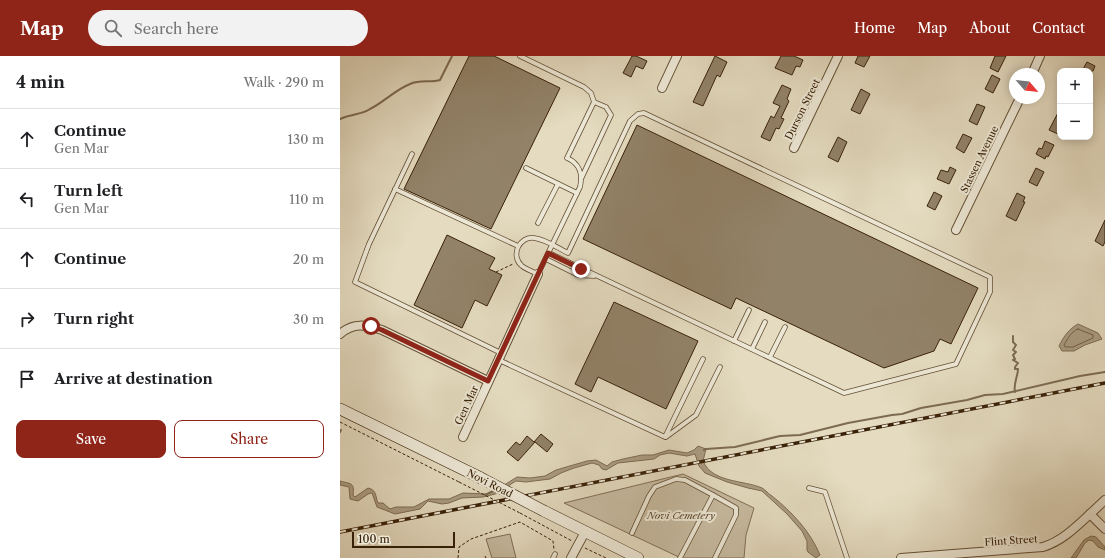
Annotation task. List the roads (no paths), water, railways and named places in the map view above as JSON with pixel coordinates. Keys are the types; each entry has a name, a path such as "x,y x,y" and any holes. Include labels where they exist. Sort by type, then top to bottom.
{"main road":[{"name":"Novi Road","path":"340,409 481,478 638,558"}],"street":[{"path":"662,88 677,56"},
{"name":"Durson Street","path":"794,148 838,56"},
{"path":"1035,68 1040,56"},
{"name":"Stassen Avenue","path":"956,230 1017,104"},
{"name":"Gen Mar","path":"463,436 538,274"},
{"name":"Gen Mar","path":"340,334 346,329 356,325 371,326 488,381"},
{"name":"Flint Street","path":"902,558 1043,547 1052,544 1061,538 1105,500"},
{"path":"1090,514 1105,529"},
{"path":"571,558 585,532"}],"lane":[{"path":"520,56 584,87 591,93 594,102 567,158 578,167 581,179"},
{"path":"548,253 844,393 956,364 990,292 990,277 644,113 638,114 630,120 568,253 552,245 535,238 525,239 518,246 516,252 518,262 522,266 538,274 546,259 548,253 552,245 580,187 581,179 610,115 606,107 594,102"},
{"path":"412,154 369,244 355,282 500,356 665,437"},
{"path":"526,168 577,193"},
{"path":"538,223 558,184"},
{"path":"395,189 518,246"},
{"path":"546,259 578,275 597,276"},
{"path":"734,341 749,310"},
{"path":"752,349 765,322"},
{"path":"770,357 785,327"},
{"path":"665,437 703,359"},
{"path":"665,437 696,415 720,368"},
{"path":"632,533 649,496 656,487 676,479 685,480 736,508 736,515 715,558"},
{"path":"809,488 825,492 847,558"},
{"path":"680,558 712,495"}],"water":[{"path":"1078,324 1098,333 1102,339 1074,351 1062,351 1059,346 1063,339 1069,331"},
{"path":"698,446 706,449 703,461 707,468 713,473 729,480 755,485 762,488 779,502 800,522 816,546 820,555 816,558 808,552 807,541 802,531 787,514 762,491 727,482 705,473 699,466 695,454 687,456 669,453 660,455 654,459 618,463 606,470 602,469 599,465 592,463 574,468 550,479 526,482 516,481 495,494 483,497 462,498 442,504 428,501 420,509 395,514 377,507 372,493 358,501 350,499 349,487 340,485 340,481 351,484 353,488 353,495 355,497 368,488 371,489 375,494 378,503 383,503 390,509 396,507 414,507 429,499 449,499 463,493 486,494 493,492 517,477 530,478 545,476 556,470 587,461 596,460 607,466 612,462 623,459 642,455 653,455 669,450 687,453 694,450"},
{"path":"1091,536 1096,537 1105,547 1105,550 1098,547 1093,541 1089,540 1085,543 1076,558 1071,558 1084,540"}],"waterway":[{"path":"340,119 367,111 399,89 414,83 440,80 452,56"},
{"path":"1013,336 1013,342 1016,345 1013,350 1016,352 1013,355 1015,359 1013,360 1018,363 1015,367 1015,369 1018,369 1015,392"},
{"path":"704,450 735,447 780,436 800,435 848,423 902,414 921,408 967,400 985,395 1003,394 1080,376 1105,372"},
{"path":"485,495 495,490"}],"railway":[{"path":"340,532 1105,383"}],"park label":[{"name":"Novi Cemetery","path":"681,515"}]}
